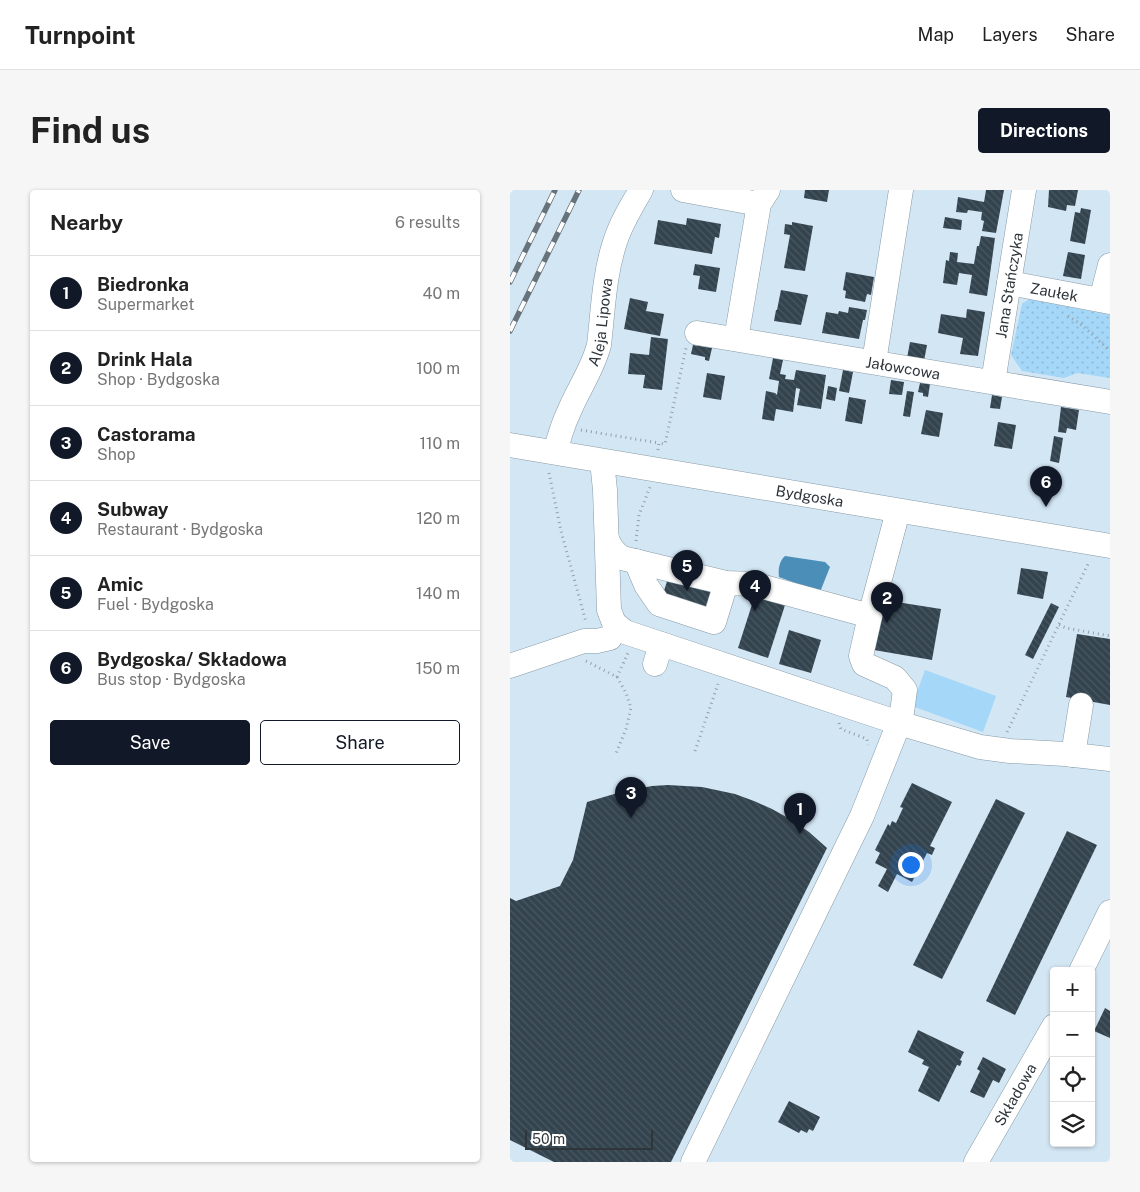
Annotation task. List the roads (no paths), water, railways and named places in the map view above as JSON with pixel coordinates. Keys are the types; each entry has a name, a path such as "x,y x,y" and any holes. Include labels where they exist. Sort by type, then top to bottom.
{"street":[{"name":"Aleja Lipowa","path":"555,452 568,414 596,356 599,346 607,279 615,241 624,218 641,190"},
{"path":"683,190 763,197 736,339"},
{"path":"874,362 901,190"},
{"name":"Jana Stańczyka","path":"993,382 1024,190"},
{"name":"Zaułek","path":"1009,284 1105,301 1110,265"},
{"name":"Jałowcowa","path":"696,333 1110,402"},
{"name":"Bydgoska","path":"510,445 1110,546"},
{"path":"602,461 607,539 622,564 646,585 658,604 714,622 726,583"},
{"path":"693,1162 862,816 899,723 905,690 895,678 864,664 861,656 898,511"},
{"path":"622,564 726,583 753,584 870,616"},
{"path":"605,641 598,627 609,610 622,564"},
{"path":"605,641 614,623 609,610"},
{"path":"510,666 605,641 658,654 697,667 737,676 783,695 821,707 899,723 980,747 1110,760"},
{"path":"1074,755 1081,705"},
{"path":"1083,967 1110,912"},
{"name":"Składowa","path":"976,1162 1050,1033"}],"railway":[{"path":"510,282 555,190"},
{"path":"510,331 579,190"}],"place":[{"name":"Bydgoska/ Składowa","path":"1046,507"},
{"name":"Amic","path":"687,591"},
{"name":"Subway","path":"755,611"},
{"name":"Drink Hala","path":"887,623"},
{"name":"Castorama","path":"631,818"},
{"name":"Biedronka","path":"800,834"}]}
